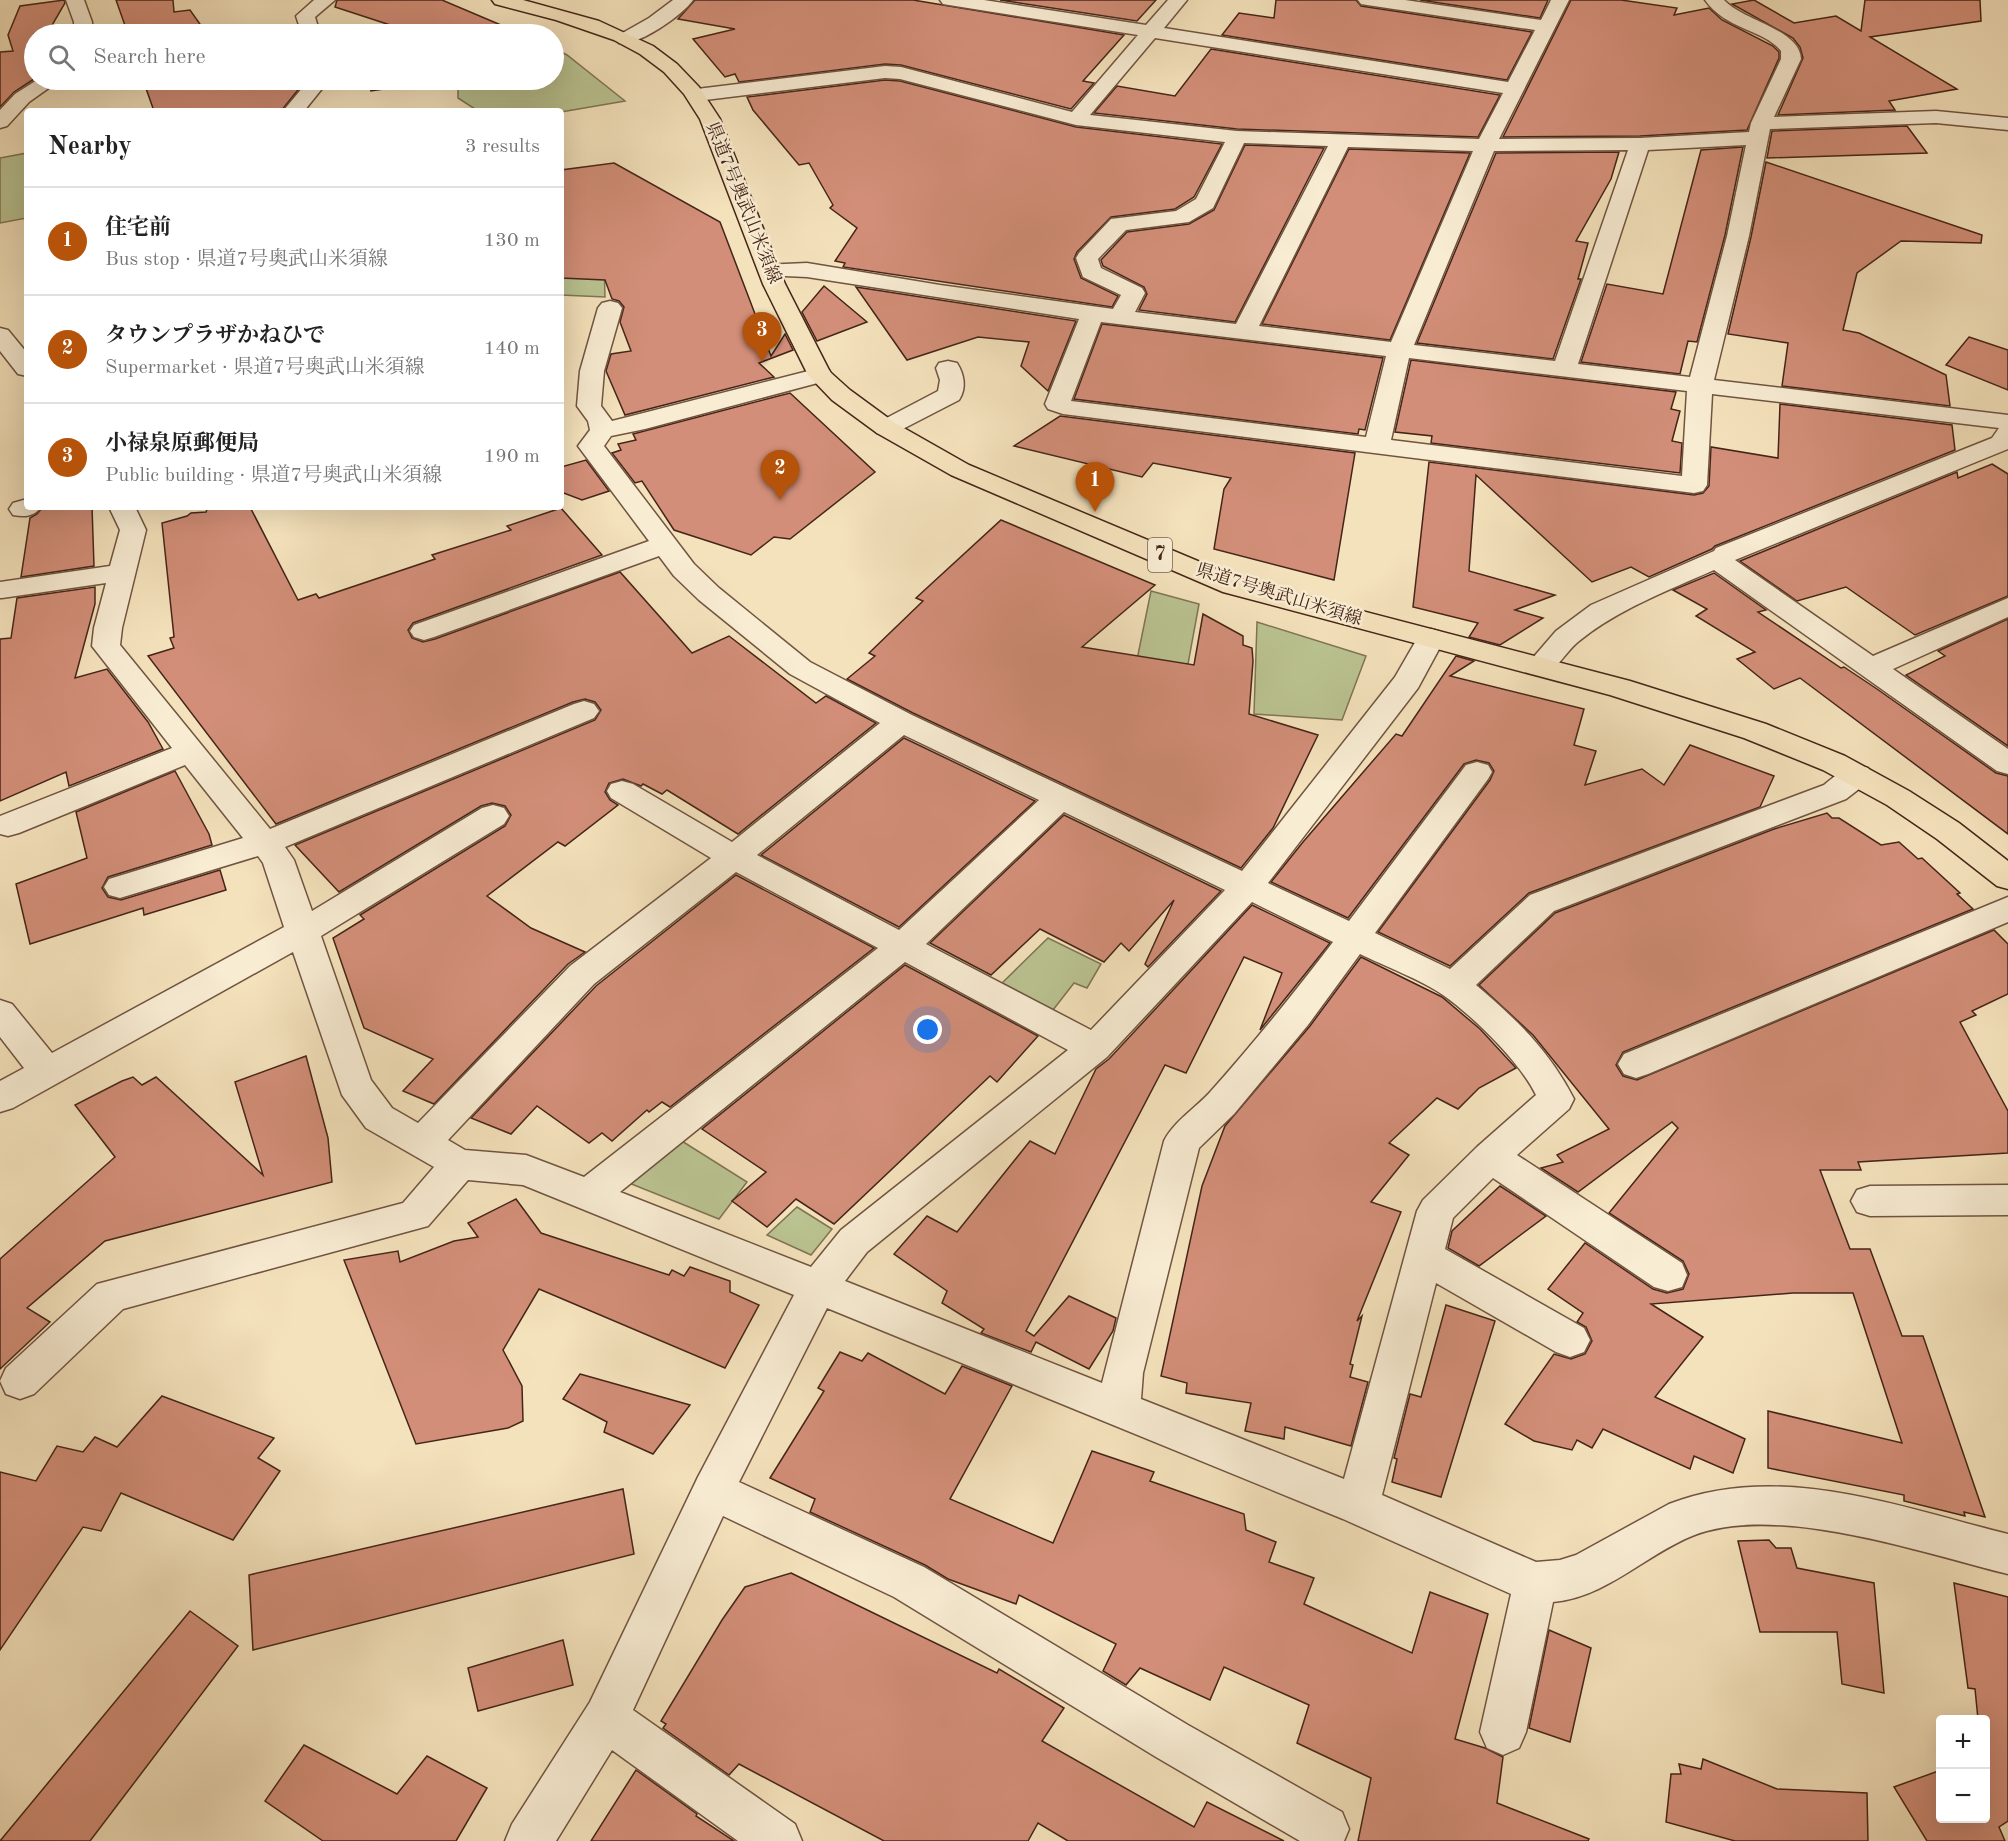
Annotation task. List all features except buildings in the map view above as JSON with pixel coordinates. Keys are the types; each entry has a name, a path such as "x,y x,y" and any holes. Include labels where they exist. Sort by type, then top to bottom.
{"main road":[{"name":"県道7号奥武山米須線","path":"501,0 572,18 626,39 674,68 697,95 710,119 769,270 820,375 841,395 886,428 960,470 1233,586 1620,688 1745,727 1804,750 1857,775 1898,798 1948,831 2008,878"}],"street":[{"path":"75,0 83,24"},
{"path":"308,24 305,16 326,0"},
{"path":"626,39 656,22 684,0"},
{"path":"950,0 1515,89"},
{"path":"1076,119 1178,0"},
{"path":"1367,0 1546,26"},
{"path":"1377,445 1399,351 1486,145 1560,0"},
{"path":"1093,314 1057,404 1063,407 1694,484 1700,386 1738,236 1759,130 1791,59 1790,49 1776,38 1739,22 1722,11 1714,0"},
{"path":"697,95 885,72 901,73 1076,119 1237,137 1486,145 1640,144 1759,130 1931,124 2008,124"},
{"path":"0,122 22,98 34,90"},
{"path":"296,108 311,90"},
{"path":"0,91 22,98"},
{"path":"1120,317 1134,293 1090,272 1087,258 1119,224 1181,218 1205,203 1237,137"},
{"path":"1244,332 1341,141"},
{"path":"1564,370 1640,144"},
{"path":"769,270 807,270 1093,314 2008,422"},
{"path":"603,430 600,421 589,406 592,371 610,308"},
{"path":"0,335 24,365"},
{"path":"886,428 950,396 952,380 948,368"},
{"path":"820,375 636,424 603,430 591,446 684,570 709,594 800,668 901,722 1454,985 1503,1029 1548,1078 1556,1099 1490,1157 1436,1211 1358,1505"},
{"path":"1726,554 2001,443 2008,433"},
{"path":"123,510 133,530 108,628 106,646 278,860 301,933 356,1085 379,1119 459,1164 526,1170 1358,1505 1535,1583 1560,1581 1587,1572 1684,1518 1738,1506 1790,1506 1846,1514 2008,1554"},
{"path":"424,631 664,545"},
{"path":"1539,667 1566,637 1601,611 1716,559 1873,667 2008,764"},
{"path":"2,590 122,573"},
{"path":"1873,667 2008,606"},
{"path":"529,1841 606,1718 713,1491 818,1287 854,1241 1095,1048 1248,886 1408,681 1431,638"},
{"path":"120,887 266,843 584,711"},
{"path":"422,1143 582,975 734,857 901,722"},
{"path":"8,825 192,751"},
{"path":"1119,1410 1123,1373 1182,1141 1221,1104 1296,1016 1477,772"},
{"path":"1454,985 1542,903 1835,792 1857,775"},
{"path":"622,791 734,857 1095,1048"},
{"path":"589,1196 903,946 1062,797"},
{"path":"0,1098 301,933 493,816"},
{"path":"1636,1064 2008,909"},
{"path":"0,1013 47,1071"},
{"path":"1490,1157 1668,1275"},
{"path":"20,1381 111,1296 415,1215 459,1164"},
{"path":"1870,1202 2008,1200"},
{"path":"1425,1257 1570,1340"},
{"path":"713,1491 909,1582 1172,1741 1325,1829"},
{"path":"1503,1732 1535,1583"},
{"path":"606,1718 778,1841"}],"green space":[{"path":"564,53 625,101 564,111 564,108 473,108 458,98 458,90 564,90"},
{"path":"24,154 24,219 0,223 0,158"},
{"path":"564,233 604,259 605,297 564,295"},
{"path":"1151,591 1199,604 1177,724 1131,689"},
{"path":"1257,622 1366,656 1342,720 1254,714"},
{"path":"1048,938 1101,964 1087,988 1074,983 1053,1010 1002,983"},
{"path":"677,1138 747,1182 719,1219 624,1181"},
{"path":"797,1207 832,1229 811,1255 767,1235"}],"place":[{"name":"小禄泉原郵便局","path":"762,362"},
{"name":"タウンプラザかねひで","path":"780,500"},
{"name":"住宅前","path":"1095,512"}]}
